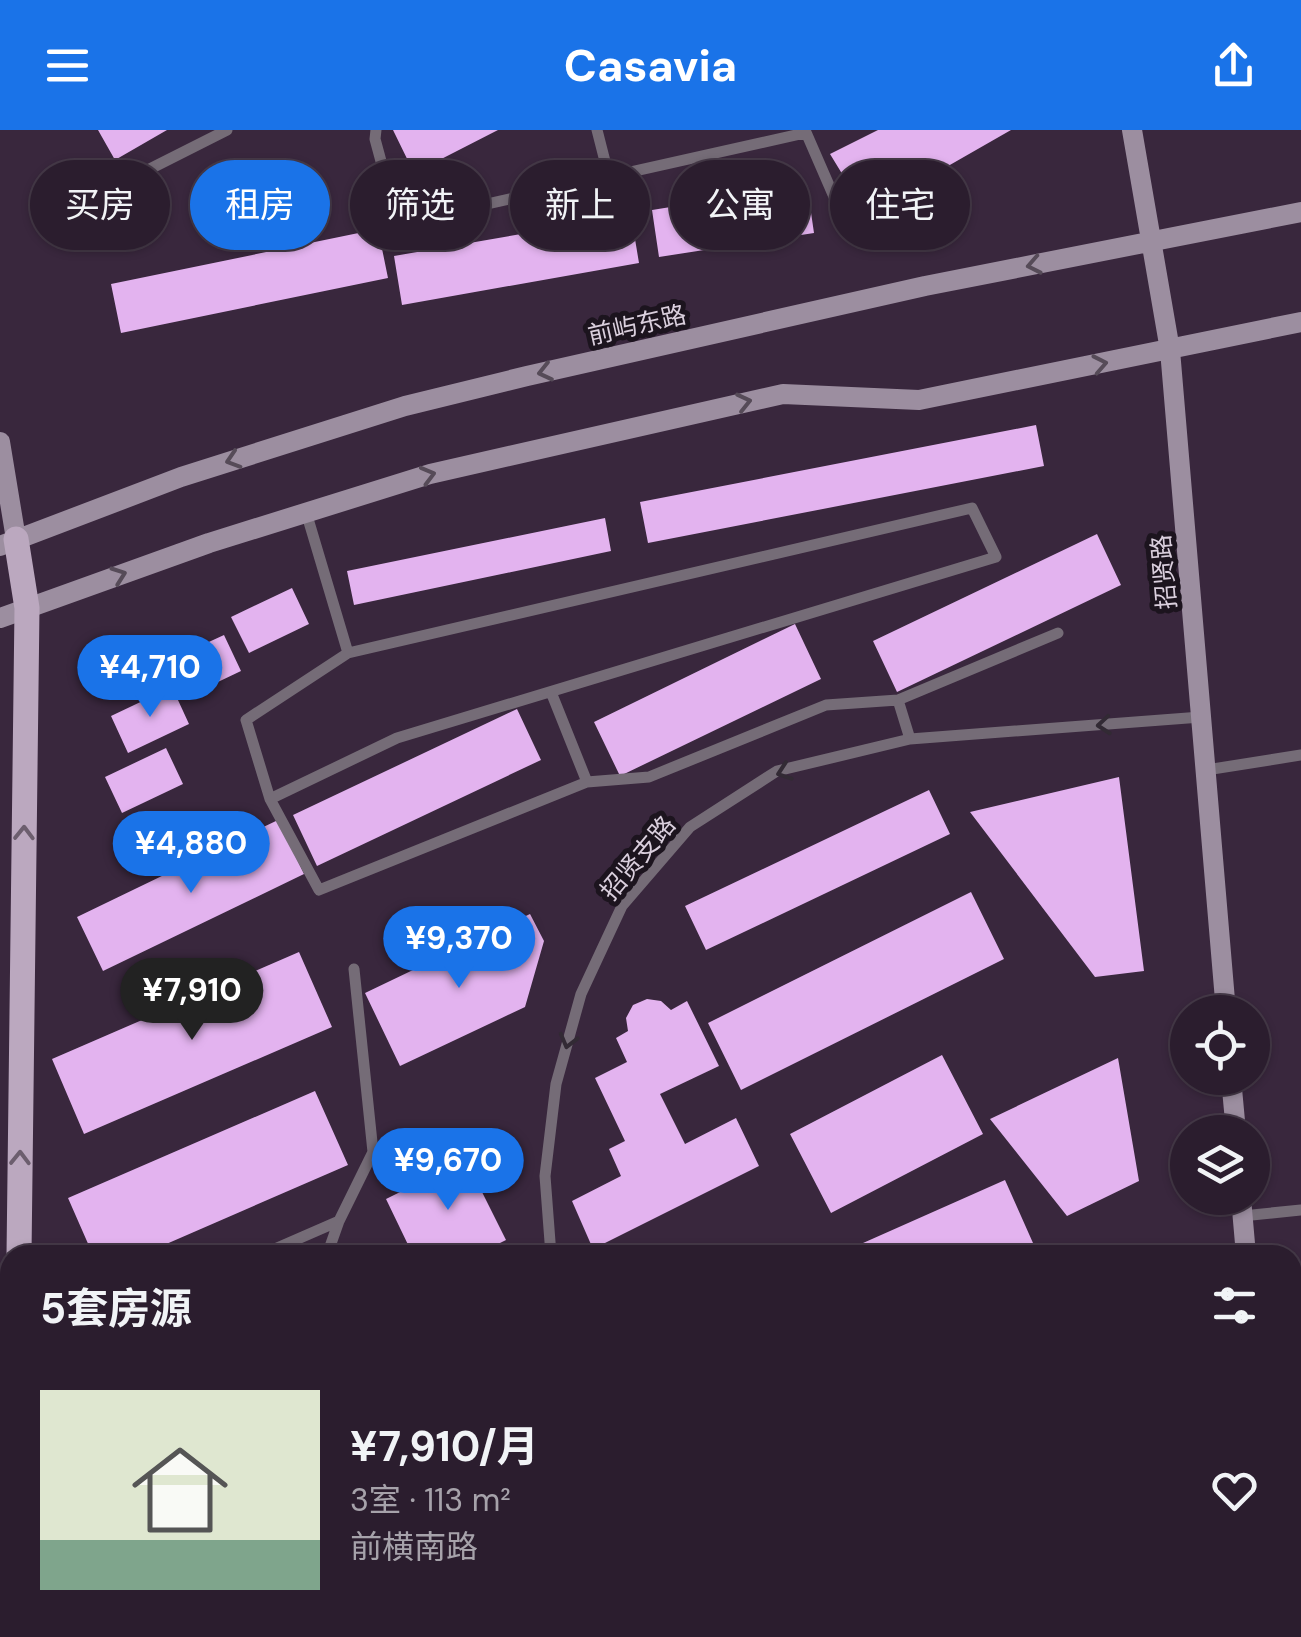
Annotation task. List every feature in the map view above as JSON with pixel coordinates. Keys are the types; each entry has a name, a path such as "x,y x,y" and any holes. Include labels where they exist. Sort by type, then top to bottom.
{"main road":[{"name":"招贤路","path":"1132,130 1170,350 1225,995"},
{"name":"前屿东路","path":"8,542 181,477 405,406 925,286 1301,212"},
{"path":"0,618 209,543 430,474 783,394 919,400 1301,322"},
{"path":"0,442 8,542 27,608 18,1245"},
{"path":"1243,1215 1245,1245"}],"lane":[{"path":"168,160 227,130"},
{"path":"376,130 375,140 398,224 510,199"},
{"path":"597,130 605,160"},
{"path":"650,168 805,132 830,188"},
{"path":"270,799 397,738 996,557 972,508 348,654 246,720 270,799 319,890 586,782 649,777 826,705 898,700 1058,633"},
{"path":"306,512 348,654"},
{"path":"552,692 586,782"},
{"path":"898,700 910,739"},
{"name":"招贤支路","path":"550,1245 545,1176 556,1084 581,994 622,906 690,826 777,772 910,739 1201,717"},
{"path":"1206,770 1301,755"},
{"path":"330,1245 373,1152 354,968"},
{"path":"1270,1208 1301,1210"},
{"path":"285,1245 339,1222"}],"building":[{"path":"98,130 167,130 115,160"},
{"path":"393,130 498,130 439,160 408,160"},
{"path":"878,130 1011,130 959,160 834,160 830,154"},
{"path":"670,207 670,250 704,250 659,257 652,210"},
{"path":"350,235 350,250 382,250 388,278 121,333 111,284 276,250 330,250 330,239"},
{"path":"510,236 510,250 637,250 639,263 402,305 394,256 429,250 490,250 490,239"},
{"path":"1036,425 1044,466 648,543 640,502"},
{"path":"605,518 611,551 354,605 347,571"},
{"path":"1097,534 1121,585 897,692 873,641"},
{"path":"292,588 309,624 249,653 231,617"},
{"path":"795,624 821,679 620,776 594,722"},
{"path":"224,635 241,671 180,700 163,663"},
{"path":"172,687 189,724 128,753 111,716"},
{"path":"517,709 541,760 317,866 293,815"},
{"path":"166,748 183,784 122,813 105,777"},
{"path":"1119,777 1144,971 1095,977 970,812"},
{"path":"929,790 950,834 706,950 685,906"},
{"path":"278,820 304,874 103,971 77,917"},
{"path":"971,892 1004,959 741,1090 708,1023"},
{"path":"530,914 544,941 525,1007 400,1066 365,993"},
{"path":"299,952 332,1027 84,1134 52,1059"},
{"path":"647,999 661,1001 671,1010 687,1001 719,1066 660,1094 685,1144 736,1118 759,1166 601,1245 591,1245 572,1201 621,1176 609,1149 625,1141 595,1078 627,1062 616,1038 628,1031 626,1018 633,1005"},
{"path":"942,1055 983,1134 831,1213 790,1134"},
{"path":"1118,1058 1139,1181 1067,1216 990,1119"},
{"path":"315,1091 348,1165 164,1245 89,1245 68,1198"},
{"path":"489,1148 477,1182 506,1240 496,1245 408,1245 386,1199"},
{"path":"1005,1180 1034,1245 859,1245"}]}
